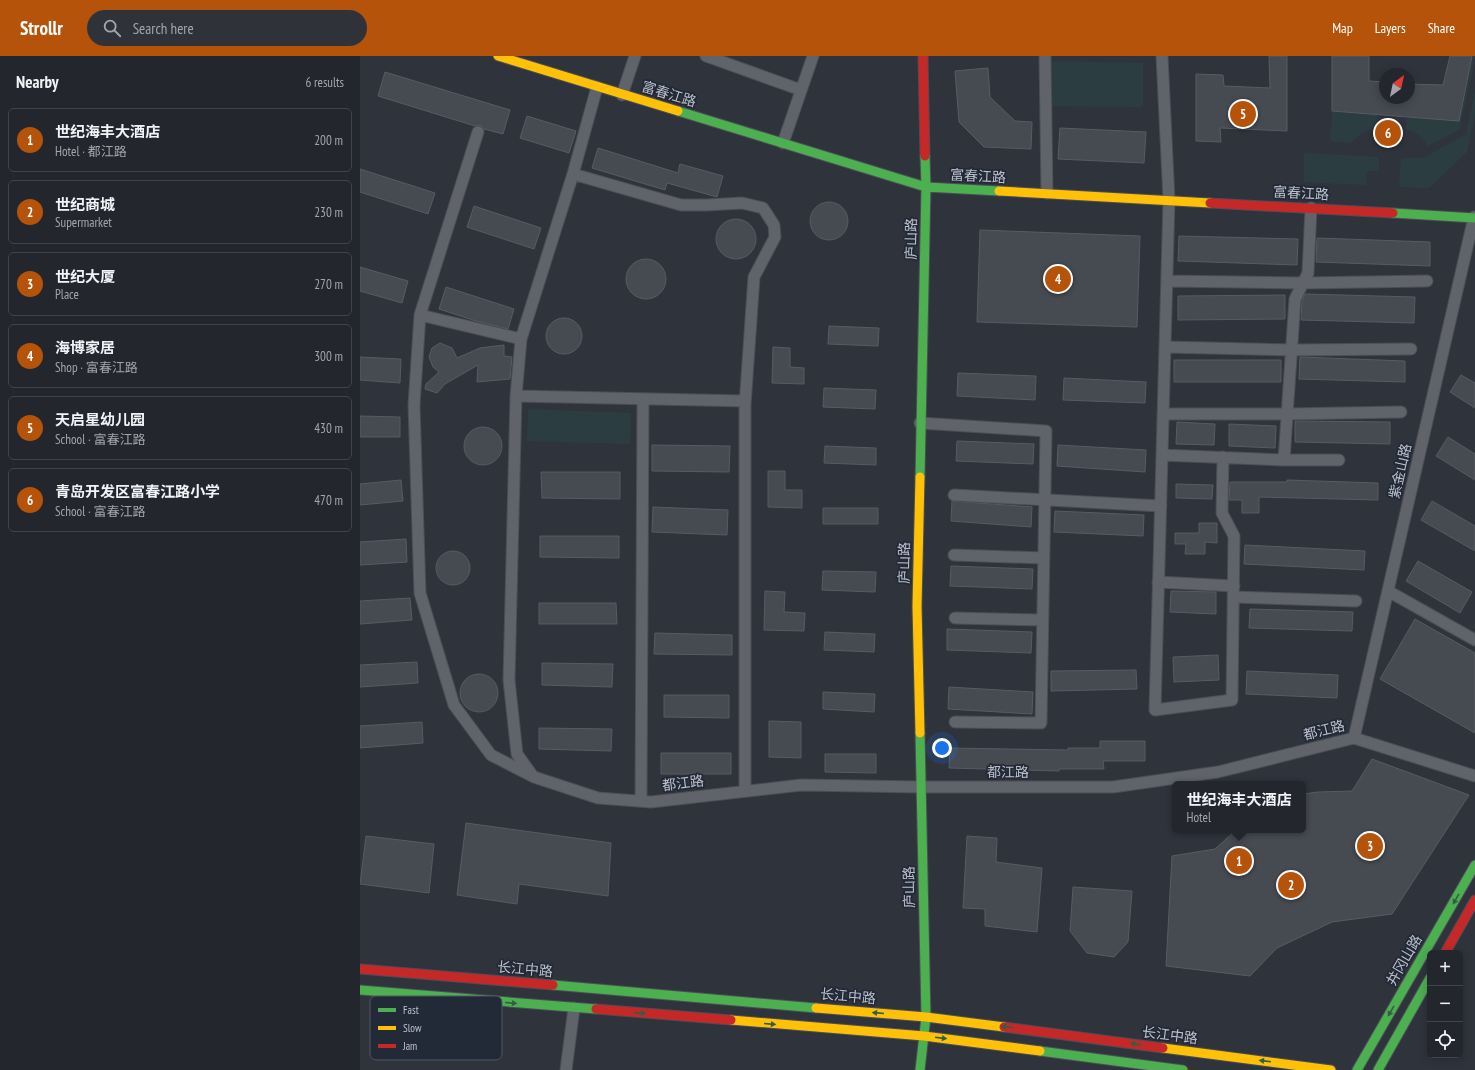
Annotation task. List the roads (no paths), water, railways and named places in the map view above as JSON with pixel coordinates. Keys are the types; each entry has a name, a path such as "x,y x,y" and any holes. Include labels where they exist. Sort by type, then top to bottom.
{"main road":[{"name":"富春江路","path":"498,56 524,60 598,87 926,187 1311,208 1475,215"},
{"name":"庐山路","path":"920,1070 926,1017 917,606 926,187 923,56"},
{"name":"井冈山路","path":"1357,1070 1475,865"},
{"path":"1446,950 1475,900"},
{"name":"长江中路","path":"360,969 926,1017 1331,1070"},
{"path":"1378,1070 1427,983"},
{"path":"360,990 431,996"},
{"path":"502,1002 924,1036 1183,1070"}],"street":[{"path":"622,94 635,56"},
{"path":"706,56 801,90"},
{"path":"783,144 813,56"},
{"path":"1045,56 1047,193"},
{"path":"1162,56 1169,200 1155,710 1232,700 1234,536 1222,513 1223,458"},
{"path":"534,777 517,754 508,680 516,396 521,339 574,174 598,87"},
{"name":"都江路","path":"478,132 420,315 414,404 420,593 454,705 491,755 534,777 598,798 651,802 801,785 921,787 1113,787 1218,772 1354,738 1475,776"},
{"path":"574,174 681,205 707,206 742,203 763,208 774,225 775,237 754,277 745,401 745,791"},
{"path":"1284,460 1295,299 1308,273 1311,208"},
{"name":"紫金山路","path":"1354,738 1475,215"},
{"path":"1167,281 1303,283 1427,281"},
{"path":"420,315 521,339"},
{"path":"1165,347 1291,350 1410,348"},
{"path":"516,396 745,401"},
{"path":"641,801 643,398"},
{"path":"1163,414 1401,412"},
{"path":"920,423 1046,431 1041,723 955,722"},
{"path":"1162,455 1284,460 1339,460"},
{"path":"954,495 1161,506"},
{"path":"954,555 1043,558"},
{"path":"1158,582 1234,592 1356,601"},
{"path":"1388,591 1475,640"},
{"path":"955,618 1042,620"},
{"path":"566,1070 574,1008"}],"place":[{"name":"天启星幼儿园","path":"1243,114"},
{"name":"青岛开发区富春江路小学","path":"1388,133"},
{"name":"海博家居","path":"1058,279"},
{"name":"世纪大厦","path":"1370,846"},
{"name":"世纪海丰大酒店","path":"1239,861"},
{"name":"世纪商城","path":"1291,885"}]}
